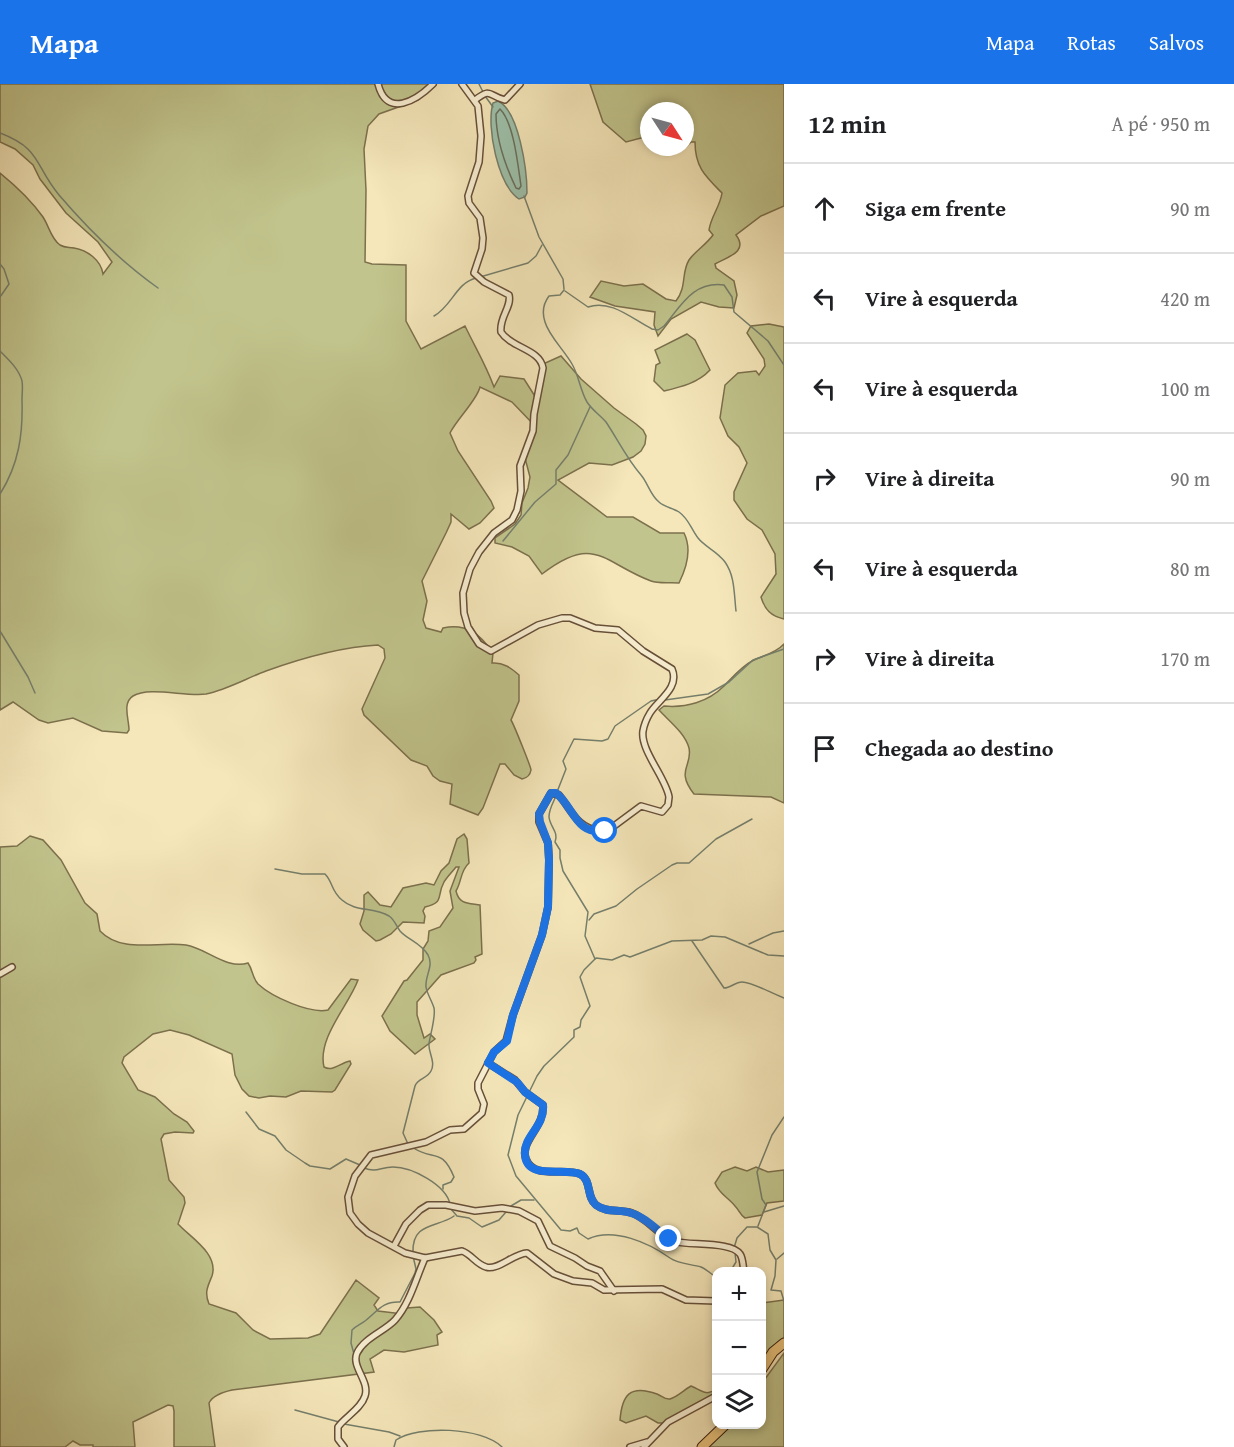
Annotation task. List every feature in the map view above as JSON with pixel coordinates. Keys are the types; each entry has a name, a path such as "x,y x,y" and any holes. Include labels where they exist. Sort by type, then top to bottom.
{"highway":[{"path":"766,1363 773,1352 784,1343"},
{"path":"702,1447 722,1429"}],"street":[{"path":"378,84 383,96 389,101 402,104 411,102 433,84"},
{"path":"462,84 475,100 479,112 480,151 468,200 480,218 483,244 474,273 484,282 509,295 510,300 501,321 501,332 514,344 537,357 543,368 533,431 520,466 521,491 517,510 512,520 490,537 474,560 463,592 465,620 474,638 483,648 491,651 538,625 562,618 574,619 595,628 618,630 643,651 669,666 674,672 670,687 663,700 650,713 643,732 646,745 669,793 669,801 664,810 658,812 641,806 614,826 600,831 591,830 577,821 556,793 551,793 541,809 540,822 548,843 548,907 542,935 513,1015 507,1041 494,1052 478,1086 484,1108 464,1129 450,1130 428,1141 373,1153 355,1176 348,1201 350,1213 363,1229 411,1256 425,1258 462,1251 485,1267 492,1268 515,1255 527,1253 549,1271 573,1281 592,1283 604,1290 662,1289 686,1300 712,1301"},
{"path":"475,100 484,93 490,92 505,100 519,84"},
{"path":"0,974 12,967"},
{"path":"488,1063 517,1082 525,1092 543,1105 542,1119 525,1150 526,1160 533,1169 547,1172 567,1171 581,1175 588,1183 591,1198 598,1207 632,1213 674,1241 733,1249 742,1257 743,1267"},
{"path":"394,1246 406,1224 428,1205 446,1205 475,1211 502,1208 519,1211 534,1218 540,1224 550,1246 585,1265 600,1270 614,1291"},
{"path":"344,1447 338,1439 338,1427 359,1406 366,1395 356,1354 388,1327 401,1312 425,1258"},
{"path":"630,1447 645,1445 668,1422 712,1399"}],"shaded area":[{"path":"0,84 432,84 418,100 379,114 368,126 364,149 365,262 406,265 406,321 421,349 465,326 494,387 500,376 524,379 538,401 543,364 561,356 581,379 643,430 646,436 641,451 633,457 612,465 589,463 558,480 607,517 633,517 660,533 684,533 688,545 686,564 679,583 651,581 598,555 587,553 575,555 560,562 542,574 529,556 512,547 495,543 495,538 515,524 521,515 530,477 525,458 535,426 512,402 480,387 475,398 450,433 458,451 494,508 480,523 469,529 451,514 451,522 422,581 427,601 423,620 426,628 441,632 443,628 459,627 478,635 493,653 492,663 507,666 519,675 519,701 511,720 531,772 522,779 514,775 505,764 500,764 483,808 478,815 450,804 452,784 440,781 433,776 427,766 411,760 364,715 362,709 385,658 384,649 378,645 350,648 307,658 206,694 140,693 133,696 128,703 129,730 127,733 102,731 73,718 48,723 39,720 13,702 0,710 0,173 43,217 54,239 60,245 88,253 99,264 103,274 112,262 98,242 66,213 40,179 33,165 15,149 0,142"},
{"path":"590,84 784,84 784,206 761,216 736,235 740,246 738,250 715,264 716,268 734,281 737,295 734,308 701,302 671,319 658,336 654,325 655,312 615,306 590,297 601,281 624,286 643,284 666,299 676,301 682,291 689,260 713,235 709,230 710,225 722,193 699,165 694,142 694,102 640,102 640,138 626,142 603,122"},
{"path":"769,324 784,327 784,619 769,612 761,597 776,574 775,554 762,530 747,519 734,500 734,492 747,463 739,447 728,436 720,418 725,385 738,373 756,371 759,375 765,366 764,359 747,333 751,326"},
{"path":"687,334 695,340 710,370 695,381 664,391 654,381 656,365 660,363 655,350"},
{"path":"784,644 784,803 771,797 694,794 688,786 685,774 690,754 687,743 659,710 664,706 680,706 704,700 718,692 748,663 773,652"},
{"path":"464,834 467,839 469,863 464,869 456,891 461,901 480,905 482,954 475,957 474,963 441,975 417,1002 417,1015 424,1038 430,1034 435,1039 415,1054 390,1031 382,1016 404,981 423,960 423,949 428,941 429,931 440,927 453,908 450,891 459,867 456,867 444,882 438,901 425,907 424,923 403,922 391,934 380,940 376,941 363,930 360,924 364,911 364,895 368,892 380,905 391,907 403,888 426,883 434,885 441,871 449,863 457,839"},
{"path":"30,836 43,840 61,860 85,903 97,914 100,931 109,938 129,944 186,945 232,964 248,963 256,981 264,989 302,1007 320,1011 328,1010 351,979 358,980 329,1033 325,1045 324,1067 334,1068 350,1061 351,1064 332,1092 301,1091 286,1097 249,1096 242,1089 235,1075 232,1054 189,1035 170,1030 153,1034 124,1057 122,1063 138,1090 155,1097 187,1122 194,1131 193,1133 164,1134 161,1139 169,1180 184,1197 185,1203 178,1224 202,1247 211,1261 212,1276 207,1293 209,1304 236,1313 253,1330 270,1339 308,1338 320,1334 356,1280 379,1298 374,1305 378,1311 403,1314 407,1308 420,1307 434,1320 442,1332 437,1335 438,1345 404,1352 384,1350 370,1359 374,1372 232,1390 219,1394 209,1403 215,1447 174,1447 174,1411 173,1406 168,1405 133,1422 135,1447 93,1447 93,1445 80,1445 73,1441 65,1447 0,1447 0,847 17,846"},
{"path":"735,1167 747,1171 756,1167 768,1172 784,1170 784,1201 767,1203 762,1215 745,1218 715,1183 722,1172"},
{"path":"784,1300 784,1340 766,1360 766,1321 766,1302"},
{"path":"784,1353 784,1447 707,1447 727,1429 766,1429 766,1378"},
{"path":"691,1386 706,1393 712,1391 712,1400 700,1408 664,1423 658,1423 646,1416 626,1423 620,1420 625,1398 634,1391 648,1391 670,1399"}],"water":[{"path":"498,101 511,116 520,142 527,193 525,197 519,199 505,181 496,155 491,113 493,103"}],"waterway":[{"path":"479,84 483,92"},
{"path":"485,96 493,107"},
{"path":"0,133 14,139 31,152 59,195 82,220 118,256 158,288"},
{"path":"524,196 539,237 563,279 564,289"},
{"path":"480,277 528,263 536,256 542,245"},
{"path":"0,264 9,284 0,297"},
{"path":"434,316 464,285 476,278"},
{"path":"565,291 588,307 597,305 613,308 658,330 696,291 713,285 724,285 732,297 734,312 768,341 784,365"},
{"path":"564,290 560,295 549,296 544,305 544,319 550,332 569,359 587,402 606,422 656,499 682,515 701,541 725,562 732,579 736,611"},
{"path":"0,351 13,364 22,381 22,425 16,460 0,494"},
{"path":"503,541 535,502 556,484 556,470 568,455 590,407"},
{"path":"0,631 35,693"},
{"path":"665,700 708,694 729,682 753,660 784,649"},
{"path":"557,792 566,769 563,761 574,739 602,741 608,739 615,726 651,701 660,699"},
{"path":"556,796 549,817 556,835 555,842 560,850 563,871 588,912 585,936 595,959"},
{"path":"589,920 594,914 616,906 672,865 689,863 716,839 752,819"},
{"path":"275,869 302,874 325,874 342,900 347,904 389,916 400,931 422,947 430,959 426,987 434,1012 429,1044 432,1068 429,1074 418,1081 415,1086 403,1133 408,1144"},
{"path":"749,944 773,933 784,931"},
{"path":"712,1274 701,1267 677,1262 631,1238 609,1235 588,1239 579,1233 577,1228 570,1231 561,1230 516,1176 508,1155 518,1115 537,1076 544,1066 574,1037 574,1030 580,1027 581,1020 590,1006 580,977 596,958 612,960 624,955 630,957 672,941 702,940 711,936 725,937 768,955 784,956"},
{"path":"692,941 724,988 740,982 757,986 784,998"},
{"path":"246,1112 259,1129 275,1136 286,1150 310,1166 330,1169 346,1159 360,1165"},
{"path":"758,1226 766,1205 762,1199 757,1172 772,1135 784,1117"},
{"path":"412,1147 445,1161 454,1177 451,1182 443,1185 443,1189"},
{"path":"364,1168 375,1170 393,1167 409,1170 435,1184 442,1190 450,1204"},
{"path":"511,1206 521,1200 534,1200"},
{"path":"764,1212 784,1206"},
{"path":"451,1209 457,1216 469,1218 482,1227 499,1220 506,1212"},
{"path":"413,1252 414,1242 421,1231 454,1216"},
{"path":"734,1248 737,1238 747,1227 757,1227 768,1234 770,1250 776,1260 771,1290 781,1291 784,1301"},
{"path":"733,1267 736,1262 735,1253"},
{"path":"777,1259 784,1253"},
{"path":"354,1354 351,1343 352,1330 384,1305 400,1302 415,1273 413,1256"},
{"path":"295,1410 339,1422"},
{"path":"344,1424 400,1436"},
{"path":"394,1447 396,1440 406,1435 434,1430 480,1435 493,1440 502,1447"}],"route":[{"path":"605,831 594,831 581,824 572,816 559,795 554,792 541,809 540,822 548,843 548,907 542,935 513,1015 507,1041 494,1052 488,1063 517,1082 525,1092 543,1105 542,1119 525,1150 526,1160 533,1169 547,1172 567,1171 581,1175 588,1183 591,1198 598,1207 632,1213 669,1239"}]}
